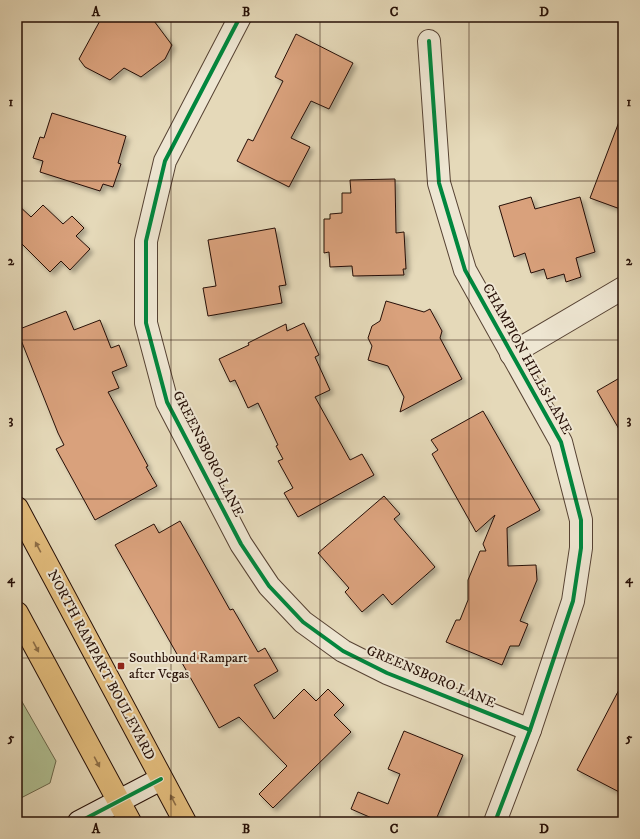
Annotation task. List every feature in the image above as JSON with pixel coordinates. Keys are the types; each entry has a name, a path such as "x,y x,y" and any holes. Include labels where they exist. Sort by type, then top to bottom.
{"main road":[{"name":"NORTH RAMPART BOULEVARD","path":"17,508 185,822"},
{"path":"17,613 130,822"}],"street":[{"name":"GREENSBORO LANE","path":"240,17 165,161 146,241 146,323 167,402 241,544 269,586 303,622 343,651 387,673 530,730"},
{"name":"CHAMPION HILLS LANE","path":"429,41 439,183 466,270 511,354 561,442 581,520 581,548 573,601 530,730 495,822"},
{"path":"511,354 623,288"},
{"path":"79,822 162,779"}],"green space":[{"path":"17,693 56,761 50,783 17,800"}],"building":[{"path":"102,17 151,17 172,45 165,59 141,77 124,68 110,80 85,67 79,59"},
{"path":"296,34 353,63 329,109 311,101 291,138 310,147 289,187 237,161 248,139 253,141 283,81 275,77"},
{"path":"52,113 126,136 118,163 121,164 113,187 103,184 100,191 40,172 43,161 33,158 40,137 44,138"},
{"path":"622,114 623,115 623,210 590,198"},
{"path":"395,179 396,233 404,232 406,269 403,269 404,275 353,276 352,266 330,267 329,252 324,253 324,219 330,219 330,214 342,213 342,193 351,193 350,180"},
{"path":"531,197 535,209 580,197 595,252 576,258 581,277 566,282 564,274 547,279 544,269 531,273 525,253 514,257 499,206"},
{"path":"17,204 31,217 43,205 63,224 72,216 84,228 76,236 90,249 70,270 61,261 50,272 17,239"},
{"path":"275,228 286,285 279,286 282,303 208,316 203,288 216,286 208,240"},
{"path":"386,301 424,312 430,309 442,331 440,338 462,379 400,412 404,397 388,366 368,360 372,346 368,338 372,326 380,321"},
{"path":"66,311 74,330 100,320 111,348 119,345 127,366 112,372 119,388 108,392 148,466 146,467 157,486 95,520 56,449 64,445 17,330"},
{"path":"304,323 319,355 315,357 330,390 315,397 350,460 362,454 374,475 298,517 284,493 293,488 278,461 283,459 258,403 248,408 235,380 230,382 219,359 249,345 248,343 286,324 287,331"},
{"path":"623,376 623,436 597,391"},
{"path":"483,411 540,510 507,528 508,566 536,565 537,580 520,621 528,624 519,646 510,646 502,665 446,642 456,620 460,620 468,600 468,580 480,551 486,551 483,544 495,515 476,532 432,454 438,450 431,440"},
{"path":"384,496 400,514 394,519 435,567 392,605 383,594 362,612 345,592 349,588 318,553"},
{"path":"180,521 230,610 233,609 258,652 265,648 278,671 254,685 274,719 304,689 316,701 328,689 344,705 334,715 351,732 273,808 259,794 287,766 239,717 219,728 115,545 154,524 159,533"},
{"path":"623,682 623,794 577,770"},
{"path":"404,731 463,755 435,822 381,822 351,809 358,792 388,804 400,774 388,769"}],"cycle path":[{"path":"240,17 165,161 146,241 146,323 167,402 241,544 269,586 303,622 343,651 387,673 530,730"},
{"path":"429,41 439,183 465,270 561,442 581,520 581,548 573,601 530,730 495,822"},
{"path":"79,822 161,779"}],"place":[{"name":"Southbound Rampart after Vegas","path":"121,666"}]}
